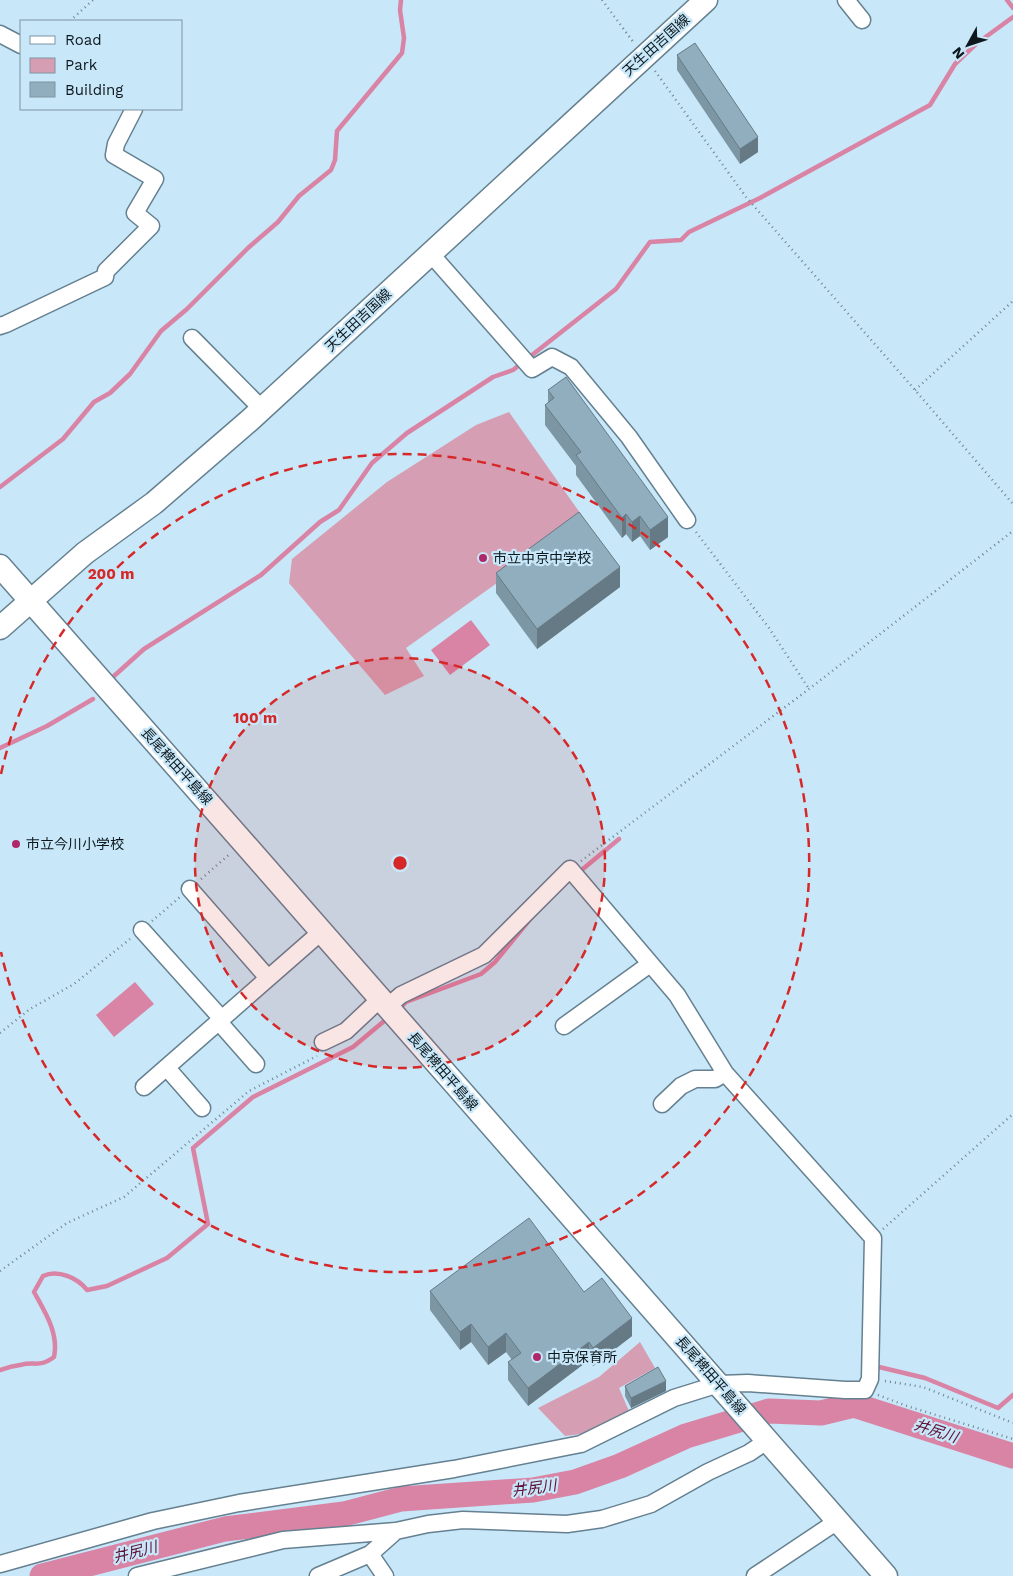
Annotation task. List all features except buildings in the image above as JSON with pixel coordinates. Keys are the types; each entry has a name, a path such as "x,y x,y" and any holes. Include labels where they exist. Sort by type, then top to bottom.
{"main road":[{"name":"天生田吉国線","path":"0,628 85,553 154,503 262,409 706,0"},
{"name":"長尾稗田平島線","path":"0,566 839,1520 886,1576"}],"street":[{"path":"846,0 862,20"},
{"path":"0,34 20,45"},
{"path":"0,326 105,277 106,271 151,226 135,213 155,179 114,155 116,144 133,110"},
{"path":"430,253 532,369 552,357 571,367 629,437 687,520"},
{"path":"192,338 262,409"},
{"path":"0,1564 153,1521 239,1503 454,1469 580,1444 674,1398 722,1388 748,1383 845,1390 868,1384 873,1238 725,1073 677,996 570,869 484,955 384,1003 324,1047"},
{"path":"190,888 268,978"},
{"path":"142,930 256,1064"},
{"path":"144,1087 322,932"},
{"path":"564,1026 650,964"},
{"path":"167,1068 202,1108"},
{"path":"662,1104 682,1086 695,1080 715,1079 725,1073"},
{"path":"137,1576 283,1540 396,1531 428,1524 463,1520 567,1524 602,1519 651,1504 708,1472 749,1453 765,1438"},
{"path":"756,1576 839,1520"},
{"path":"318,1576 370,1554 396,1531"},
{"path":"370,1554 385,1576"}],"path":[{"path":"71,20 92,0"},
{"path":"602,0 746,197 916,390 1013,504"},
{"path":"916,390 1013,301"},
{"path":"687,520 769,628 809,689"},
{"path":"570,869 809,689 1013,531"},
{"path":"0,1033 30,1009 74,984 142,930 243,842"},
{"path":"0,1271 67,1223 124,1196 249,1091 324,1047"},
{"path":"873,1238 1013,1114"},
{"path":"868,1384 924,1387 1013,1423"},
{"path":"868,1384 907,1406 1013,1439"}],"green space":[{"path":"509,412 585,520 406,648 424,676 385,695 289,583 292,559 387,482 476,425"},
{"path":"640,1342 655,1368 619,1388 629,1411 581,1434 565,1436 538,1408 599,1377"}],"shaded area":[{"path":"471,620 490,645 450,675 431,650"},
{"path":"135,982 154,1004 114,1037 96,1015"}],"waterway":[{"path":"0,487 63,439 94,402 110,393 130,374 161,331 187,309 248,248 278,222 299,196 331,170 335,160 337,131 402,53 404,38 400,10 401,0"},
{"path":"1007,0 1013,8"},
{"path":"114,676 144,649 261,575 320,522 339,510 372,463 407,433 493,377 513,370 616,289 650,242 681,240 689,232 760,198 930,105 955,64 976,44 1013,17"},
{"path":"0,748 47,726 93,699"},
{"path":"578,873 619,839"},
{"path":"399,1009 406,1002 481,974 495,962 531,918"},
{"path":"0,1370 12,1366 41,1363 54,1357 55,1340 53,1331 34,1292 43,1276 61,1274 73,1278 87,1290 107,1286 167,1258 208,1224 193,1148 253,1097 353,1047 389,1017"},
{"path":"876,1371 879,1367 925,1378 998,1408 1013,1395"},
{"path":"854,1405 862,1394"},
{"name":"井尻川","path":"42,1576 225,1529 344,1514 401,1499 533,1490 575,1482 620,1466 686,1436 769,1411 821,1413 854,1405 1013,1456"}],"place":[{"name":"市立中京中学校","path":"483,558"},
{"name":"市立今川小学校","path":"16,844"},
{"name":"中京保育所","path":"537,1357"}]}
